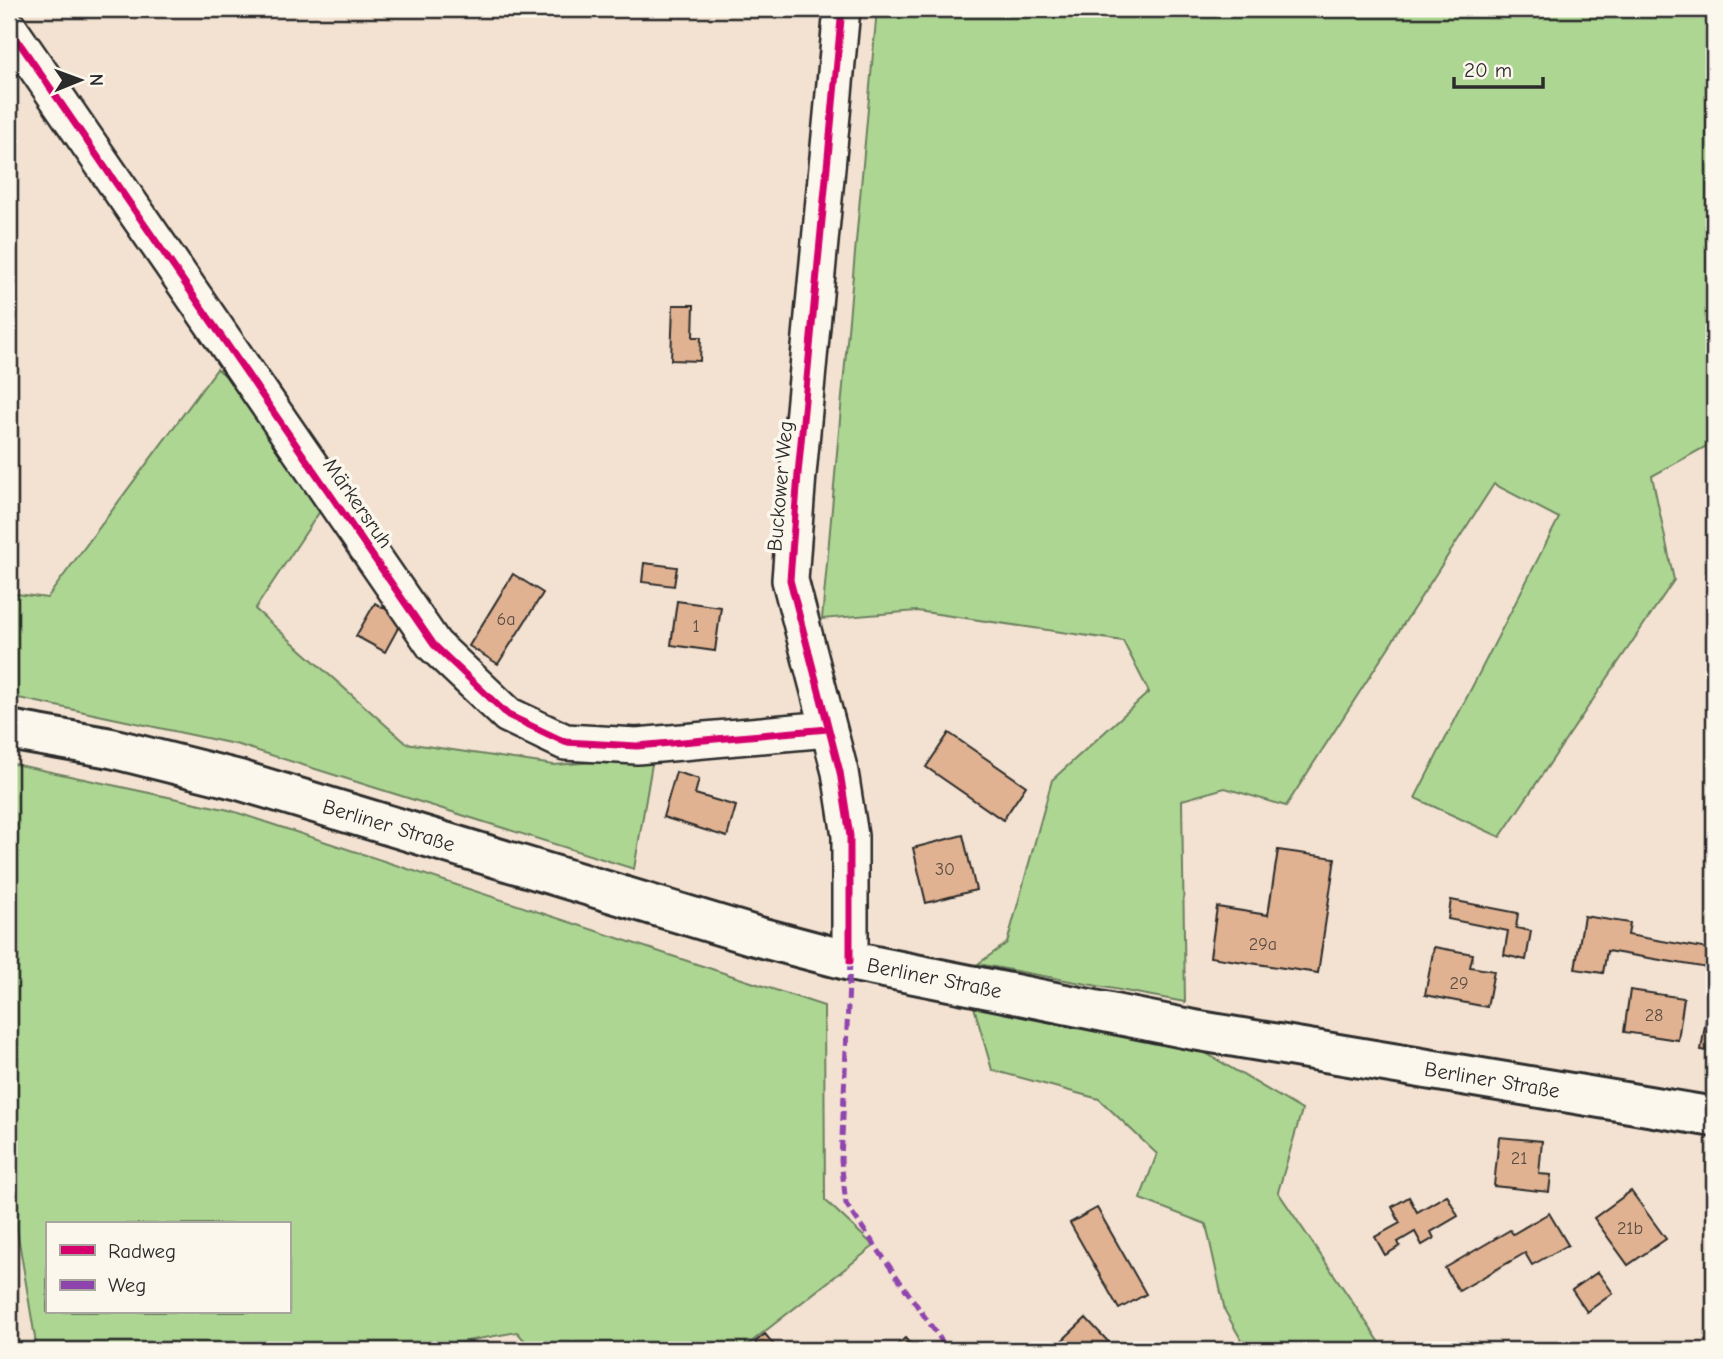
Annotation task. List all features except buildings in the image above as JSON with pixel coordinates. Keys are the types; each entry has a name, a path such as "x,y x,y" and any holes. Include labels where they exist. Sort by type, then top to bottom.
{"main road":[{"name":"Berliner Straße","path":"9,730 111,748 239,780 752,935 850,961 1194,1030 1714,1117"}],"street":[{"name":"Buckower Weg","path":"842,9 790,580 840,772 850,836 850,961"},
{"name":"Märkersruh","path":"9,28 434,645 508,715 565,742 637,746 828,729"}],"green space":[{"path":"877,9 1714,9 1714,442 1652,476 1674,580 1500,837 1415,798 1559,518 1494,484 1286,806 1225,788 1182,800 1185,1002 978,964 1007,943 1052,780 1149,692 1123,641 917,611 822,619"},
{"path":"217,369 242,388 324,505 255,609 406,743 554,765 653,758 634,869 239,745 9,696 9,593 47,598"},
{"path":"9,763 229,810 824,1006 825,1200 874,1246 741,1350 533,1350 517,1332 416,1350 37,1350 9,1181"},
{"path":"974,1007 1192,1045 1302,1110 1278,1192 1385,1350 1247,1350 1225,1311 1206,1224 1140,1199 1157,1154 1099,1099 992,1070"}],"marked path":[{"path":"850,961 841,1160 846,1204 948,1350"}],"cycle path":[{"path":"842,9 790,580 840,772 850,836 850,961"},
{"path":"9,28 434,645 508,715 565,742 637,746 828,729"}]}
